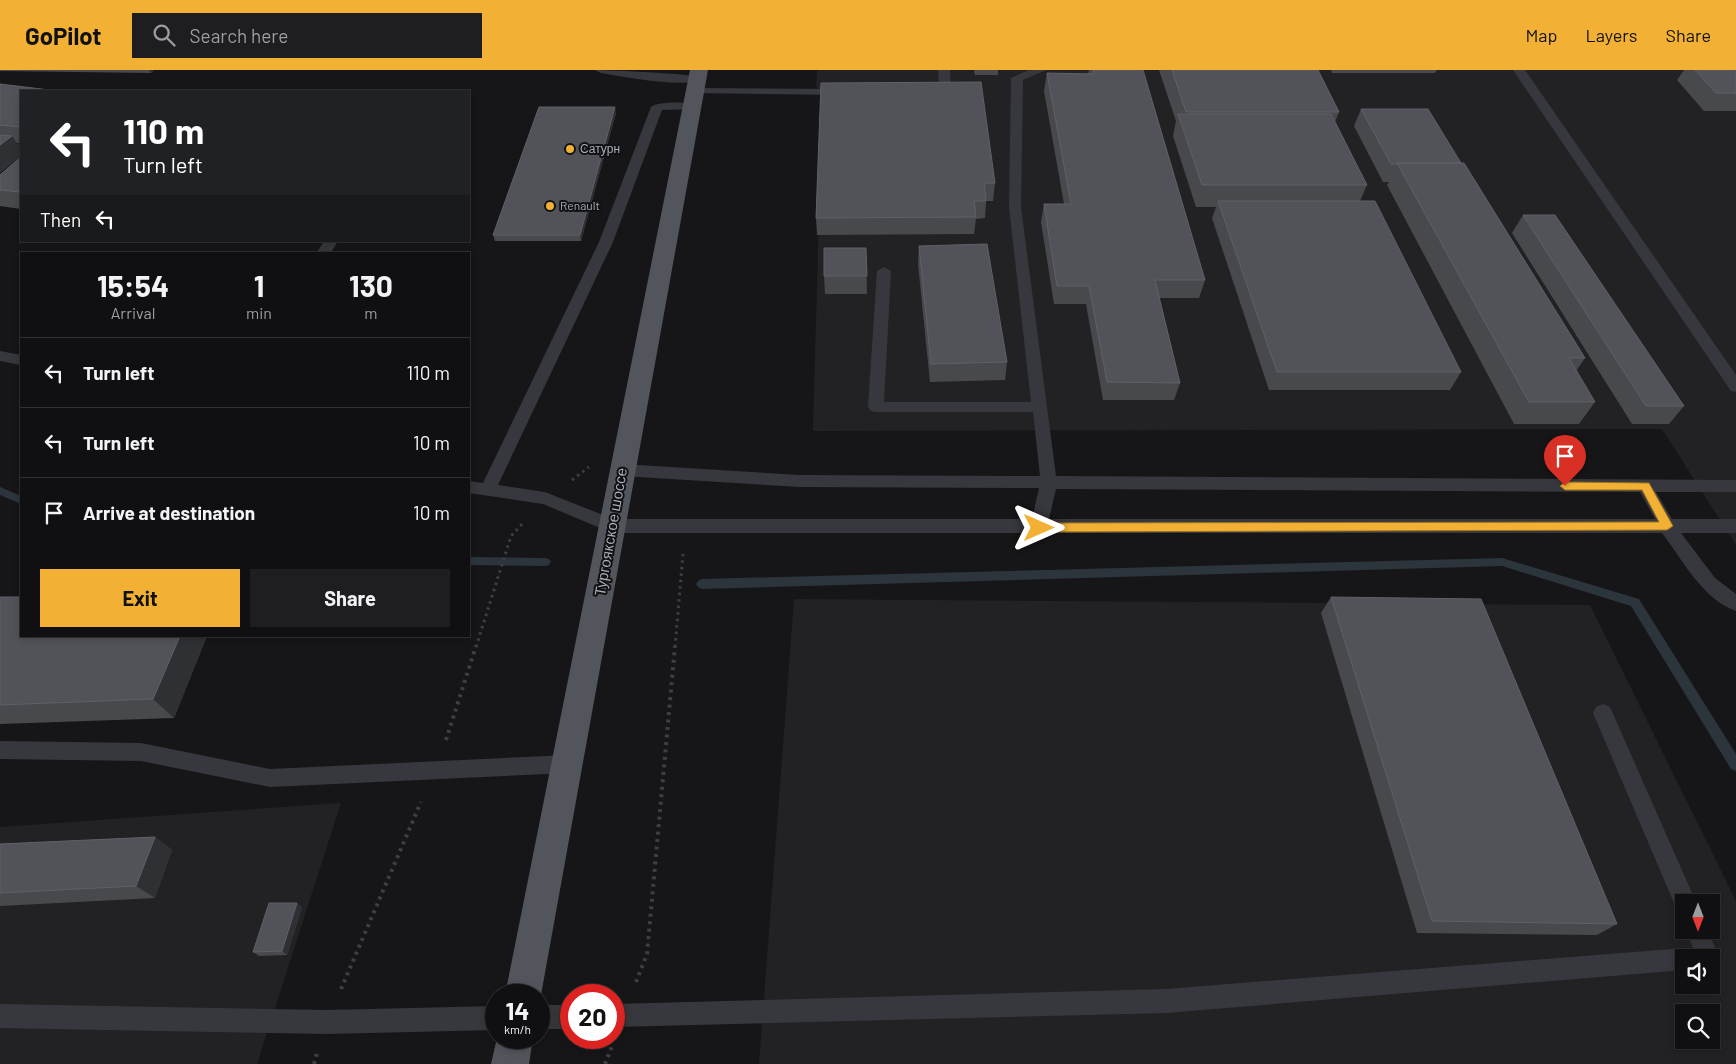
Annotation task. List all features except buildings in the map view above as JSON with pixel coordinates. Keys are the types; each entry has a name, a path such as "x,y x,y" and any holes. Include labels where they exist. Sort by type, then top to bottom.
{"main road":[{"name":"Тургоякское шоссе","path":"525,984 569,764 622,470 696,87"},
{"path":"510,1064 513,1049"}],"lane":[{"path":"601,70 677,79 696,87 857,92"},
{"path":"916,92 945,92 944,70"},
{"path":"1039,528 1049,482 1015,207 1018,78 1040,70"},
{"path":"1519,70 1736,387"},
{"path":"488,489 606,242 657,107 696,87"},
{"path":"884,271 876,407 1040,407"},
{"path":"0,356 20,360"},
{"path":"622,470 800,480 1736,486"},
{"path":"1645,486 1667,526 1709,583 1736,604"},
{"path":"470,487 545,498 612,526 1039,528 1736,526"},
{"path":"1603,713 1682,894"},
{"path":"0,750 141,752 270,778 569,764"},
{"path":"625,1016 1166,1001 1675,959"},
{"path":"0,1016 327,1022 485,1018"}],"path":[{"path":"314,1064 327,1022 450,732 511,536"},
{"path":"625,1001 647,954 683,552"},
{"path":"605,1064 609,1049"}],"shaded area":[{"path":"817,70 1736,70 1736,545 1662,429 813,431 822,100 816,85"},
{"path":"794,599 1590,605 1736,901 1736,1064 759,1064"},
{"path":"341,803 257,1064 0,1064 0,827"}],"waterway":[{"path":"0,491 20,500"},
{"path":"470,561 545,562"},
{"path":"702,584 1502,562 1635,602 1736,765"}],"place":[{"name":"Сатурн","path":"570,149"},
{"name":"Renault","path":"550,206"}],"route":[{"path":"1039,528 1667,526 1645,486 1565,486"}]}
